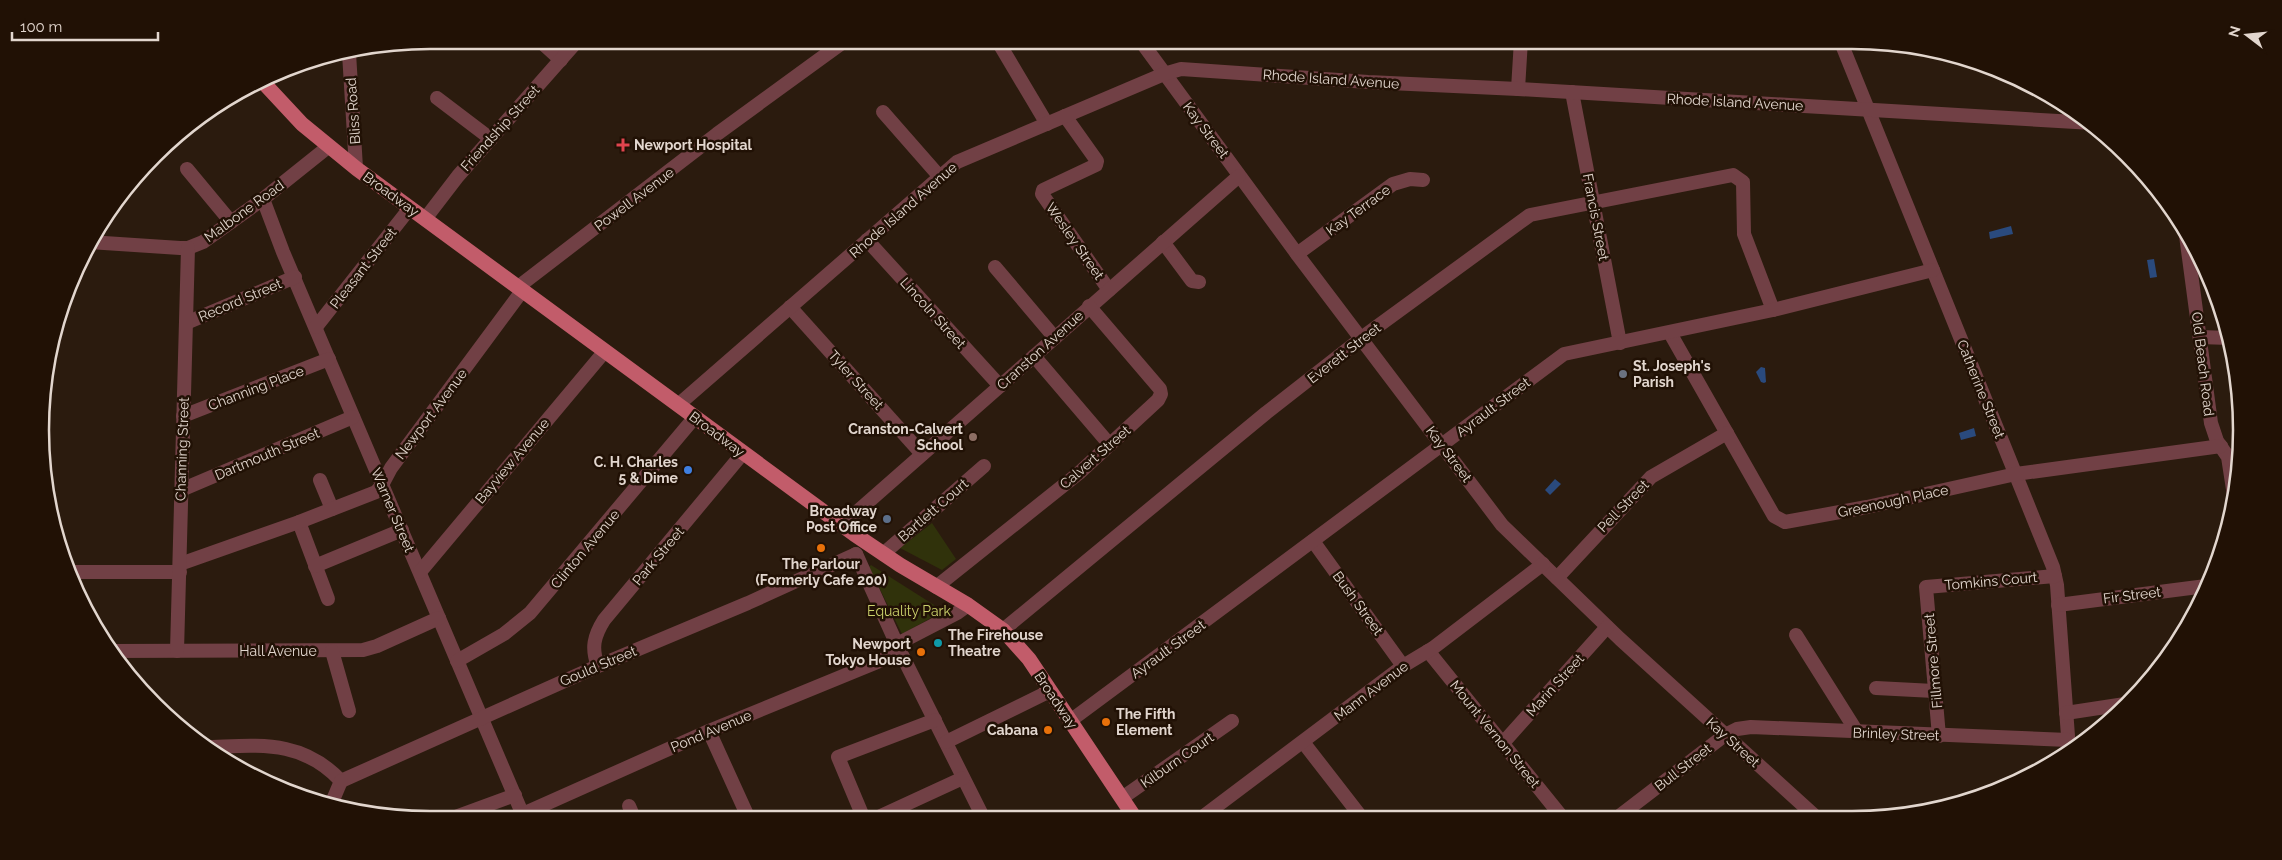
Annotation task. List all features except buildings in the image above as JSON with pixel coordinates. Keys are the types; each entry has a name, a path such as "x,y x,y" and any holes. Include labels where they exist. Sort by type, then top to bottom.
{"main road":[{"name":"Broadway","path":"266,86 302,124 328,147 410,208 863,540 936,587 968,605 1003,630 1029,659 1130,811"}],"street":[{"path":"549,49 561,60"},
{"name":"Friendship Street","path":"425,219 458,176 570,49"},
{"name":"Powell Avenue","path":"520,289 717,134 834,49"},
{"path":"1002,49 1047,124"},
{"name":"Kay Street","path":"1146,49 1297,254 1502,525 1608,627 1809,811"},
{"path":"1518,89 1520,49"},
{"name":"Catherine Street","path":"1844,49 2016,474 2055,576 2069,743"},
{"name":"Bliss Road","path":"349,58 356,168"},
{"name":"Rhode Island Avenue","path":"678,405 958,162 1164,74 1181,69 1368,82 1572,92 2077,123"},
{"name":"Francis Street","path":"1572,92 1620,343"},
{"path":"437,98 492,139"},
{"path":"883,112 940,177"},
{"name":"Wesley Street","path":"1065,116 1097,161 1096,166 1043,190 1042,194 1109,290"},
{"name":"Malbone Road","path":"98,243 188,248 203,242 263,199 328,147"},
{"path":"187,169 230,222"},
{"name":"Everett Street","path":"1003,630 1266,413 1361,339 1530,215 1733,175 1743,182 1744,234 1773,310"},
{"name":"Cranston Avenue","path":"842,525 1239,176"},
{"name":"Kay Terrace","path":"1297,254 1393,184 1410,179 1423,180"},
{"name":"Warner Street","path":"263,199 353,417 522,811"},
{"name":"Pleasant Street","path":"316,327 410,208"},
{"name":"Lincoln Street","path":"867,240 1000,386"},
{"path":"1163,242 1192,281 1199,282"},
{"name":"Channing Street","path":"177,651 188,248"},
{"name":"Old Beach Road","path":"2188,250 2211,423 2213,433 2228,457 2231,473"},
{"path":"995,267 1055,338"},
{"name":"Ayrault Street","path":"1070,721 1564,354 1773,310 1933,270"},
{"name":"Record Street","path":"186,323 295,277"},
{"name":"Newport Avenue","path":"382,485 390,468 520,289"},
{"name":"Calvert Street","path":"936,587 1079,473 1158,400 1161,394 1160,389 1089,306"},
{"name":"Tyler Street","path":"790,307 922,454"},
{"name":"Greenough Place","path":"1670,333 1774,516 1785,522 2016,474 2221,446"},
{"path":"2200,338 2222,338"},
{"name":"Bayview Avenue","path":"420,572 605,351"},
{"path":"1034,356 1110,445"},
{"name":"Channing Place","path":"184,416 329,359"},
{"name":"Dartmouth Street","path":"181,490 353,417"},
{"name":"Clinton Avenue","path":"457,661 504,634 530,613 695,417"},
{"name":"Pell Street","path":"1557,578 1651,477 1727,433"},
{"name":"Park Street","path":"598,666 594,655 594,643 596,633 604,620 743,453"},
{"name":"Bartlett Court","path":"883,554 984,466"},
{"path":"320,480 332,509"},
{"path":"76,572 180,568 376,492 382,485"},
{"path":"299,522 328,599"},
{"path":"315,566 402,530"},
{"path":"863,540 856,554 898,648 980,811"},
{"name":"Bush Street","path":"1313,541 1403,666"},
{"name":"Gould Street","path":"341,780 856,554"},
{"name":"Mann Avenue","path":"1209,811 1403,666 1428,651 1542,564"},
{"name":"Tomkins Court","path":"1926,587 2055,576"},
{"name":"Fillmore Street","path":"1926,587 1939,736"},
{"name":"Fir Street","path":"2058,604 2199,587"},
{"name":"Pond Avenue","path":"537,811 709,731 887,658 904,641 957,613 968,605"},
{"name":"Hall Avenue","path":"120,651 369,650 439,618"},
{"name":"Marin Street","path":"1503,743 1608,627"},
{"path":"1796,636 1857,732"},
{"path":"332,651 349,711"},
{"name":"Mount Vernon Street","path":"1428,651 1557,811"},
{"path":"1876,688 1934,691"},
{"path":"946,742 1050,691"},
{"path":"2066,712 2116,705"},
{"path":"861,811 838,757 935,720"},
{"name":"Kilburn Court","path":"1122,798 1232,721"},
{"name":"Brinley Street","path":"1725,735 1737,729 1751,727 1939,736 2067,745"},
{"path":"709,731 744,811"},
{"name":"Bull Street","path":"1626,811 1725,735"},
{"path":"1303,742 1357,811"},
{"path":"217,747 265,745 281,747 313,759 334,772 341,780 333,799"},
{"path":"891,811 963,778"},
{"path":"471,811 515,795"},
{"path":"629,806 631,811"}],"green space":[{"path":"932,523 956,559 942,570 900,548"},
{"name":"Equality Park","path":"871,565 942,610 940,613 902,634 869,567"}],"water":[{"path":"2011,226 2013,234 1990,239 1989,232"},
{"path":"2154,259 2157,277 2150,278 2147,260"},
{"path":"1761,367 1765,368 1766,382 1764,383 1761,382 1756,372"},
{"path":"1974,428 1976,436 1961,440 1959,433"},
{"path":"1555,479 1561,484 1550,495 1545,490"}],"place":[{"name":"Newport Hospital","path":"623,145"},
{"name":"St. Joseph's Parish","path":"1623,374"},
{"name":"Cranston-Calvert School","path":"973,437"},
{"name":"C. H. Charles 5 & Dime","path":"688,470"},
{"name":"Broadway Post Office","path":"887,519"},
{"name":"The Parlour (Formerly Cafe 200)","path":"821,548"},
{"name":"The Firehouse Theatre","path":"938,643"},
{"name":"Newport Tokyo House","path":"921,652"},
{"name":"The Fifth Element","path":"1106,722"},
{"name":"Cabana","path":"1048,730"}]}
